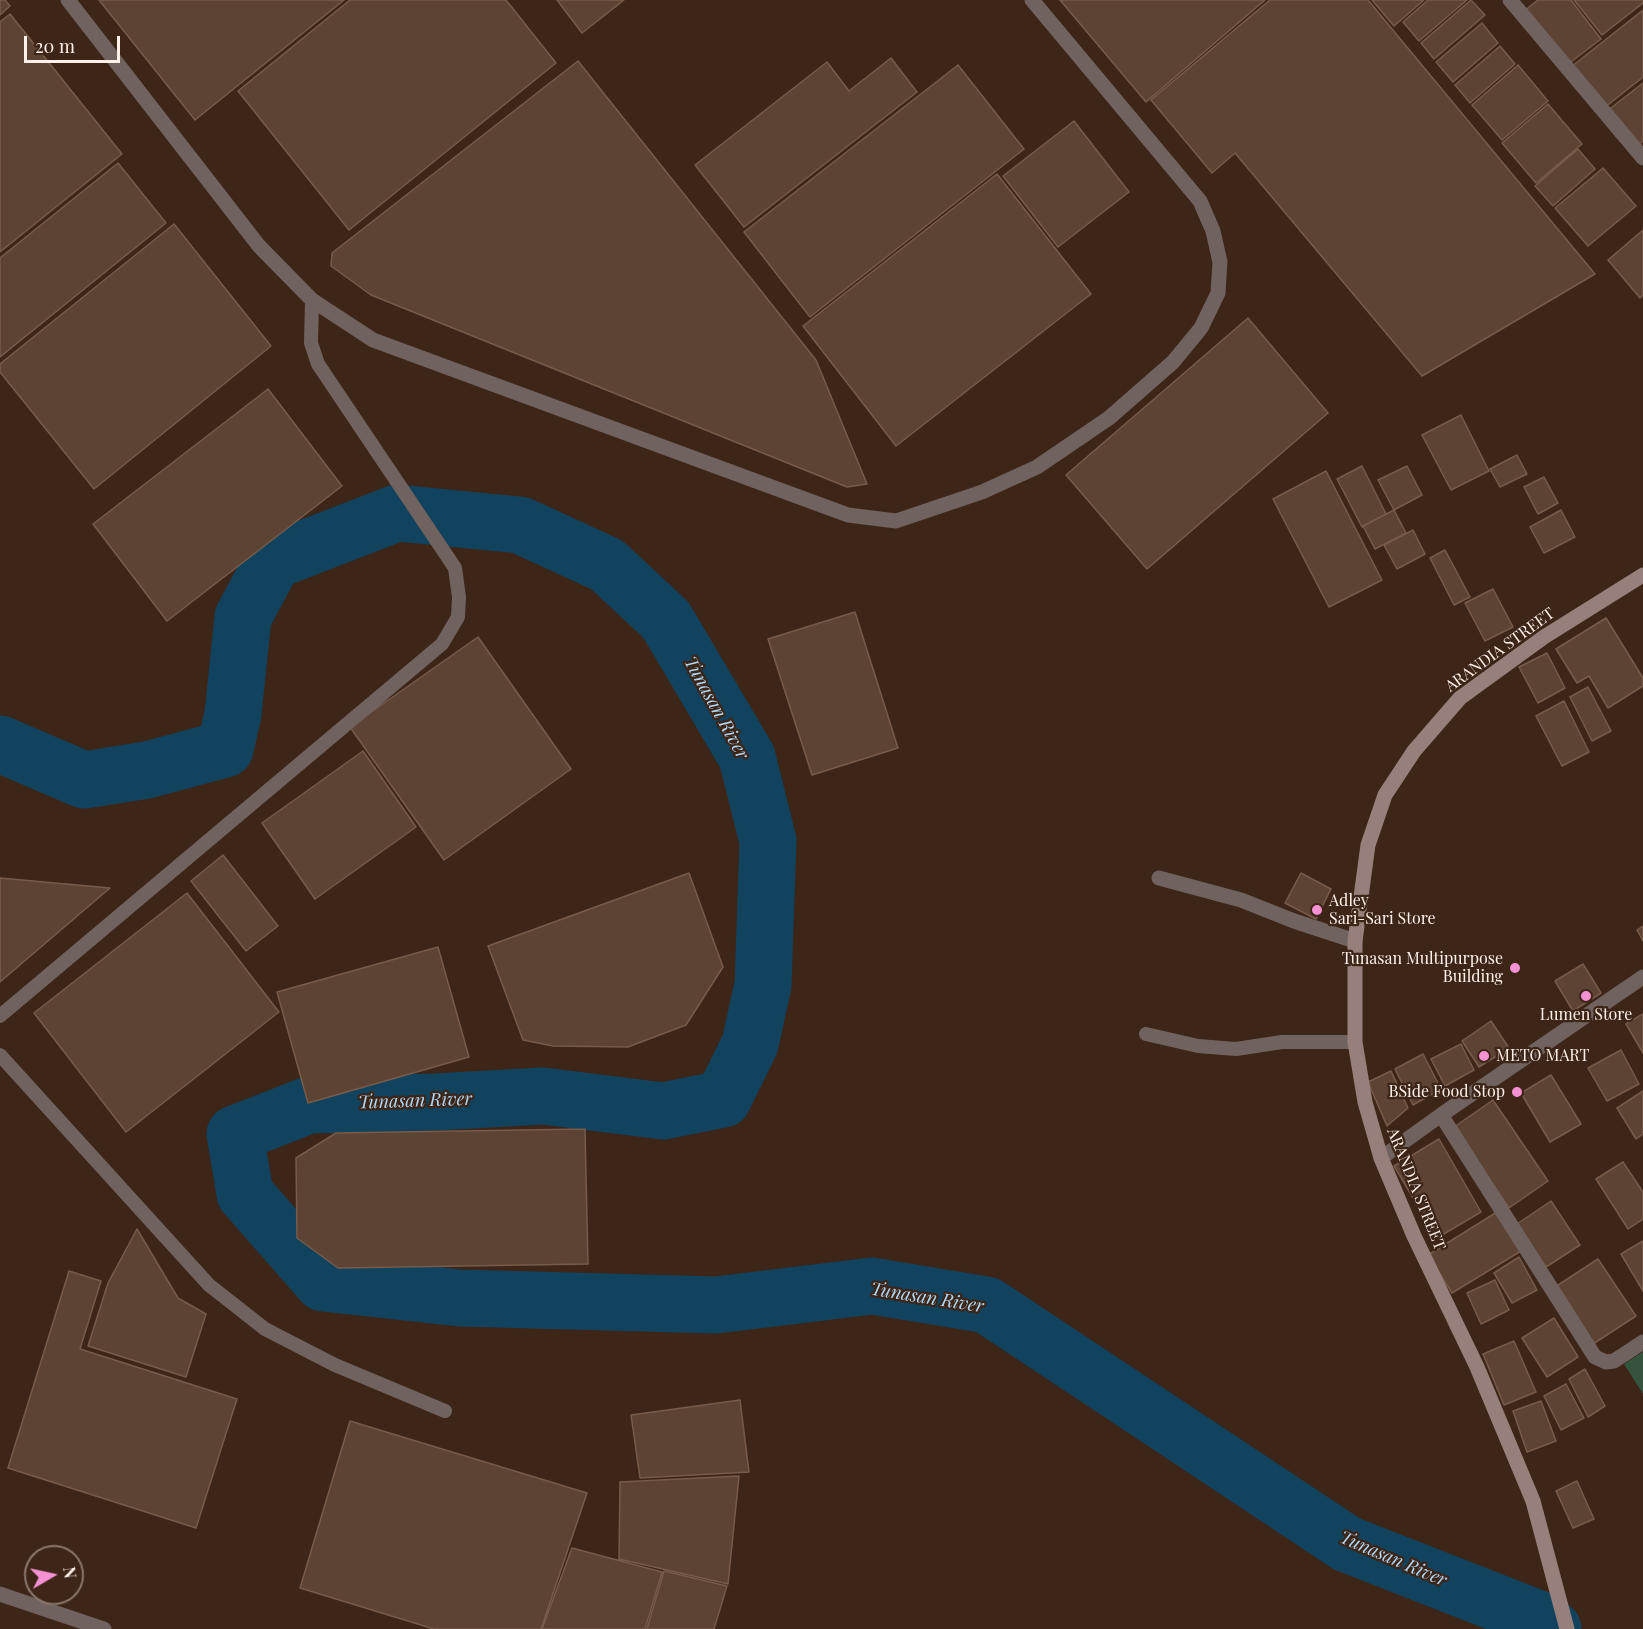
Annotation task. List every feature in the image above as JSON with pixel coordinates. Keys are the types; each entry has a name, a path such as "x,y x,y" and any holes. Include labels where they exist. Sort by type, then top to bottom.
{"street":[{"path":"68,0 259,246 312,300 374,340 848,515 896,520 982,492 1037,467 1109,418 1173,362 1201,328 1218,294 1220,262 1214,231 1200,201 1032,0"},
{"path":"1517,3 1643,158"},
{"name":"ARANDIA STREET","path":"1567,1629 1533,1501 1477,1366 1414,1236 1381,1158 1365,1102 1355,1042 1355,941 1368,845 1385,795 1414,751 1460,698 1544,637 1643,575"},
{"path":"1159,878 1241,900 1294,921 1355,941"},
{"path":"1381,1158 1643,977"},
{"path":"1441,1115 1595,1357 1606,1362 1614,1361 1643,1342"},
{"path":"0,1594 104,1629"}],"lane":[{"path":"0,1016 442,644 458,617 459,597 455,568 318,364 311,343 312,300"},
{"path":"1146,1034 1198,1046 1236,1049 1282,1042 1355,1042"},
{"path":"0,1055 208,1285 264,1329 335,1365 445,1411"}],"green space":[{"path":"1643,1352 1643,1394 1624,1364"}],"building":[{"path":"0,0 5,0 10,6 0,15"},
{"path":"99,0 344,0 195,120"},
{"path":"350,0 506,0 556,63 349,230 238,91"},
{"path":"557,0 624,0 582,33"},
{"path":"1060,0 1265,0 1146,102"},
{"path":"1270,0 1368,0 1595,274 1422,376 1235,153 1212,173 1151,100"},
{"path":"1372,0 1424,0 1394,26"},
{"path":"1428,0 1467,0 1419,41 1403,22"},
{"path":"1471,0 1485,15 1434,59 1421,43"},
{"path":"1538,0 1571,0 1601,39 1567,65 1524,11"},
{"path":"1574,0 1643,0 1643,3 1602,35"},
{"path":"1643,10 1643,77 1604,108 1571,67"},
{"path":"10,14 122,154 0,252 0,22"},
{"path":"1482,23 1498,43 1453,82 1436,62"},
{"path":"1500,46 1515,64 1470,103 1455,85"},
{"path":"891,58 917,92 744,227 695,165 827,62 849,91"},
{"path":"578,61 816,360 867,484 847,487 371,295 331,266 332,253"},
{"path":"958,65 1024,149 810,317 744,232"},
{"path":"1518,65 1548,101 1502,140 1472,105"},
{"path":"1643,83 1643,141 1635,147 1607,111"},
{"path":"1548,104 1582,144 1536,183 1502,143"},
{"path":"1074,121 1129,192 1058,247 1003,176"},
{"path":"1578,149 1595,169 1553,206 1535,186"},
{"path":"118,163 166,223 0,357 0,258"},
{"path":"1603,168 1636,206 1588,246 1555,208"},
{"path":"997,174 1091,294 896,446 803,326"},
{"path":"174,224 271,346 94,489 0,372 0,364"},
{"path":"1643,230 1643,295 1640,298 1608,260"},
{"path":"1248,318 1328,413 1147,569 1066,475"},
{"path":"268,389 342,486 167,621 93,524"},
{"path":"1461,415 1489,471 1451,490 1422,435"},
{"path":"1517,455 1527,474 1500,487 1490,469"},
{"path":"1362,466 1386,514 1362,527 1337,479"},
{"path":"1407,466 1422,495 1394,510 1378,480"},
{"path":"1326,471 1382,580 1329,607 1273,499"},
{"path":"1544,477 1558,503 1538,514 1524,487"},
{"path":"1394,510 1406,533 1375,549 1363,526"},
{"path":"1561,510 1575,537 1544,553 1530,527"},
{"path":"1413,530 1425,554 1397,569 1384,545"},
{"path":"1445,550 1470,597 1454,605 1430,558"},
{"path":"1493,589 1513,627 1485,641 1465,603"},
{"path":"855,612 898,748 812,775 768,639"},
{"path":"1606,618 1643,678 1643,686 1608,708 1589,676 1577,683 1556,649"},
{"path":"478,637 571,769 444,860 350,727"},
{"path":"1547,653 1565,688 1538,703 1519,667"},
{"path":"1588,687 1611,731 1592,741 1570,697"},
{"path":"1564,701 1589,752 1562,766 1536,716"},
{"path":"363,751 416,827 315,899 262,823"},
{"path":"223,855 278,926 246,951 191,881"},
{"path":"689,873 723,967 686,1025 628,1047 553,1046 523,1040 488,946"},
{"path":"1301,873 1331,889 1316,919 1285,903"},
{"path":"0,878 110,888 0,982"},
{"path":"187,893 279,1012 126,1132 34,1013"},
{"path":"1643,926 1643,941 1637,930"},
{"path":"438,947 469,1057 308,1103 277,992"},
{"path":"1583,964 1601,993 1573,1011 1555,981"},
{"path":"1643,1014 1643,1053 1626,1024"},
{"path":"1491,1021 1509,1048 1479,1067 1462,1041"},
{"path":"1461,1044 1474,1070 1445,1086 1431,1059"},
{"path":"1621,1050 1639,1084 1607,1101 1588,1068"},
{"path":"1423,1054 1441,1089 1413,1105 1395,1069"},
{"path":"1391,1071 1408,1108 1387,1126 1368,1082"},
{"path":"1551,1075 1581,1124 1550,1142 1521,1093"},
{"path":"1643,1091 1643,1134 1636,1139 1617,1108"},
{"path":"1493,1100 1548,1181 1509,1208 1454,1127"},
{"path":"585,1129 588,1264 338,1268 297,1238 296,1158 336,1133"},
{"path":"1439,1139 1481,1212 1437,1238 1394,1166"},
{"path":"1623,1162 1643,1192 1643,1219 1628,1229 1596,1179"},
{"path":"1551,1201 1580,1245 1546,1267 1517,1224"},
{"path":"1497,1212 1521,1251 1452,1293 1428,1255"},
{"path":"137,1229 178,1298 206,1314 186,1377 88,1346 108,1283"},
{"path":"1643,1241 1643,1291 1621,1254"},
{"path":"1519,1257 1537,1290 1512,1303 1494,1273"},
{"path":"1598,1259 1636,1316 1593,1344 1555,1287"},
{"path":"69,1271 101,1281 80,1349 237,1399 196,1528 8,1468"},
{"path":"1495,1280 1509,1310 1481,1324 1467,1293"},
{"path":"1554,1318 1578,1357 1547,1377 1522,1338"},
{"path":"1514,1341 1536,1392 1504,1405 1483,1354"},
{"path":"1585,1369 1605,1406 1588,1417 1569,1379"},
{"path":"1566,1384 1584,1418 1561,1430 1544,1396"},
{"path":"740,1400 749,1472 640,1478 631,1415"},
{"path":"1541,1401 1556,1441 1527,1452 1513,1411"},
{"path":"350,1421 587,1493 541,1629 434,1629 300,1588"},
{"path":"739,1476 728,1584 619,1559 620,1482"},
{"path":"1577,1481 1594,1519 1573,1528 1556,1491"},
{"path":"572,1548 662,1572 645,1629 542,1629"},
{"path":"664,1571 727,1586 714,1629 647,1629"}],"waterway":[{"name":"Tunasan River","path":"0,744 84,780 147,770 225,749 233,714 243,617 273,561 397,513 520,525 607,565 666,620 747,757 768,841 763,985 750,1044 723,1099 663,1111 543,1096 435,1102 309,1105 235,1134 245,1194 323,1283 460,1298 716,1305 872,1286 987,1305 1347,1544 1541,1620 1553,1629"}],"place":[{"name":"Adley Sari-Sari Store","path":"1317,910"},
{"name":"Tunasan Multipurpose Building","path":"1515,968"},
{"name":"Lumen Store","path":"1586,996"},
{"name":"METO MART","path":"1484,1056"},
{"name":"BSide Food Stop","path":"1517,1092"}]}
